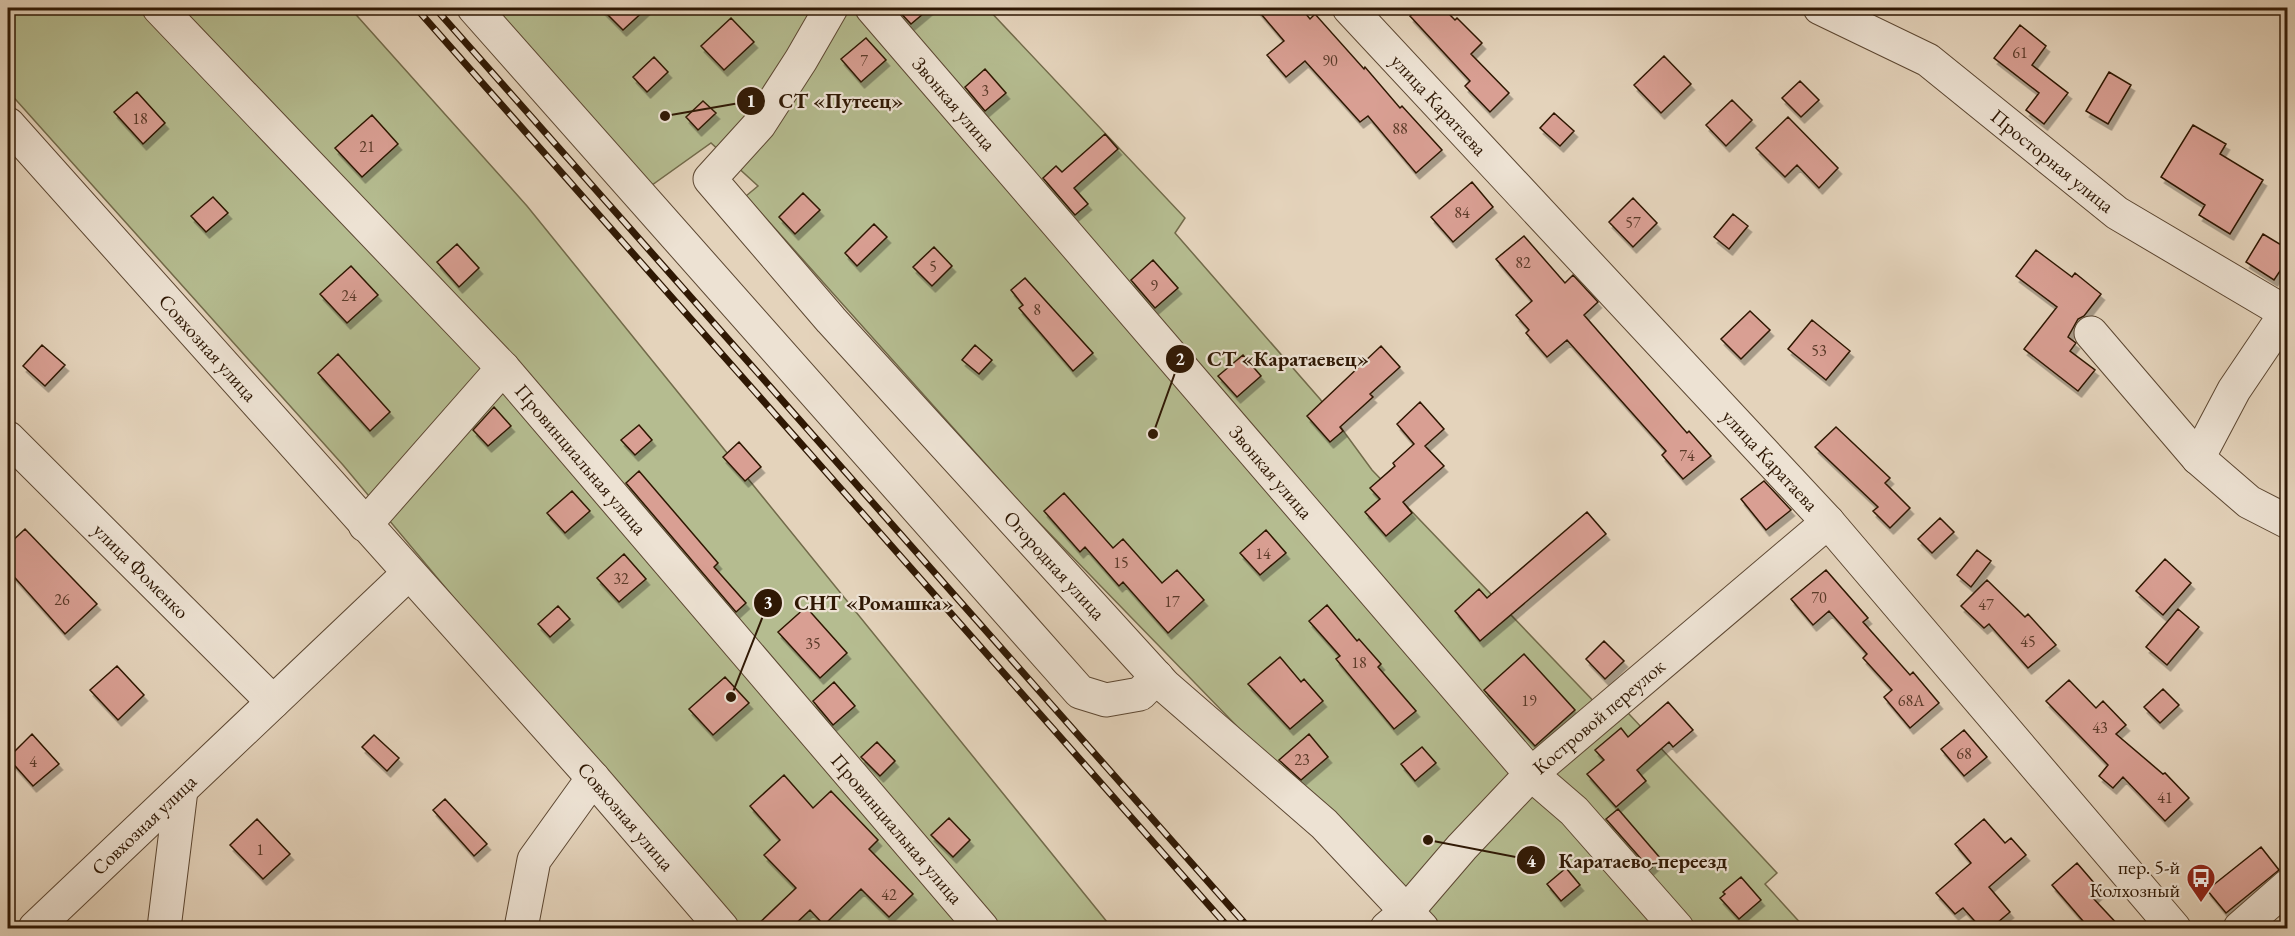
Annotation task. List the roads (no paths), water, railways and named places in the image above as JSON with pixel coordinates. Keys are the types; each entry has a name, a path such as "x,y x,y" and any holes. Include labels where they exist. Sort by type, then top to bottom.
{"street":[{"name":"Провинциальная улица","path":"159,8 503,368 982,928"},
{"path":"474,8 1080,692 1106,700 1140,694 1157,677"},
{"name":"Огородная улица","path":"831,8 759,125 710,178 831,320 1157,677 1324,824 1405,923"},
{"name":"Звонкая улица","path":"873,8 1531,774 1574,811 1677,928"},
{"name":"улица Каратаева","path":"1348,8 1828,522 2174,928"},
{"name":"Просторная улица","path":"1820,8 1928,60 2117,213 2287,314"},
{"name":"Совхозная улица","path":"8,124 593,778 722,928"},
{"path":"2198,458 2234,390 2287,314"},
{"path":"2091,333 2198,458 2249,502 2288,522"},
{"path":"365,525 503,368"},
{"name":"улица Фоменко","path":"8,438 273,702"},
{"name":"Костровой переулок","path":"1405,923 1462,847 1531,774 1828,522"},
{"name":"Совхозная улица","path":"36,928 409,573"},
{"path":"521,928 534,860 593,778"},
{"path":"164,928 181,790"},
{"path":"2240,928 2288,886"}],"railway":[{"path":"416,8 1229,928"},
{"path":"435,8 1249,928"}],"place":[{"name":"СТ «Путеец»","path":"665,116"},
{"name":"СТ «Каратаевец»","path":"1153,434"},
{"name":"СНТ «Ромашка»","path":"731,697"},
{"name":"Каратаево-переезд","path":"1428,840"},
{"name":"пер. 5-й Колхозный","path":"2201,904"}]}
